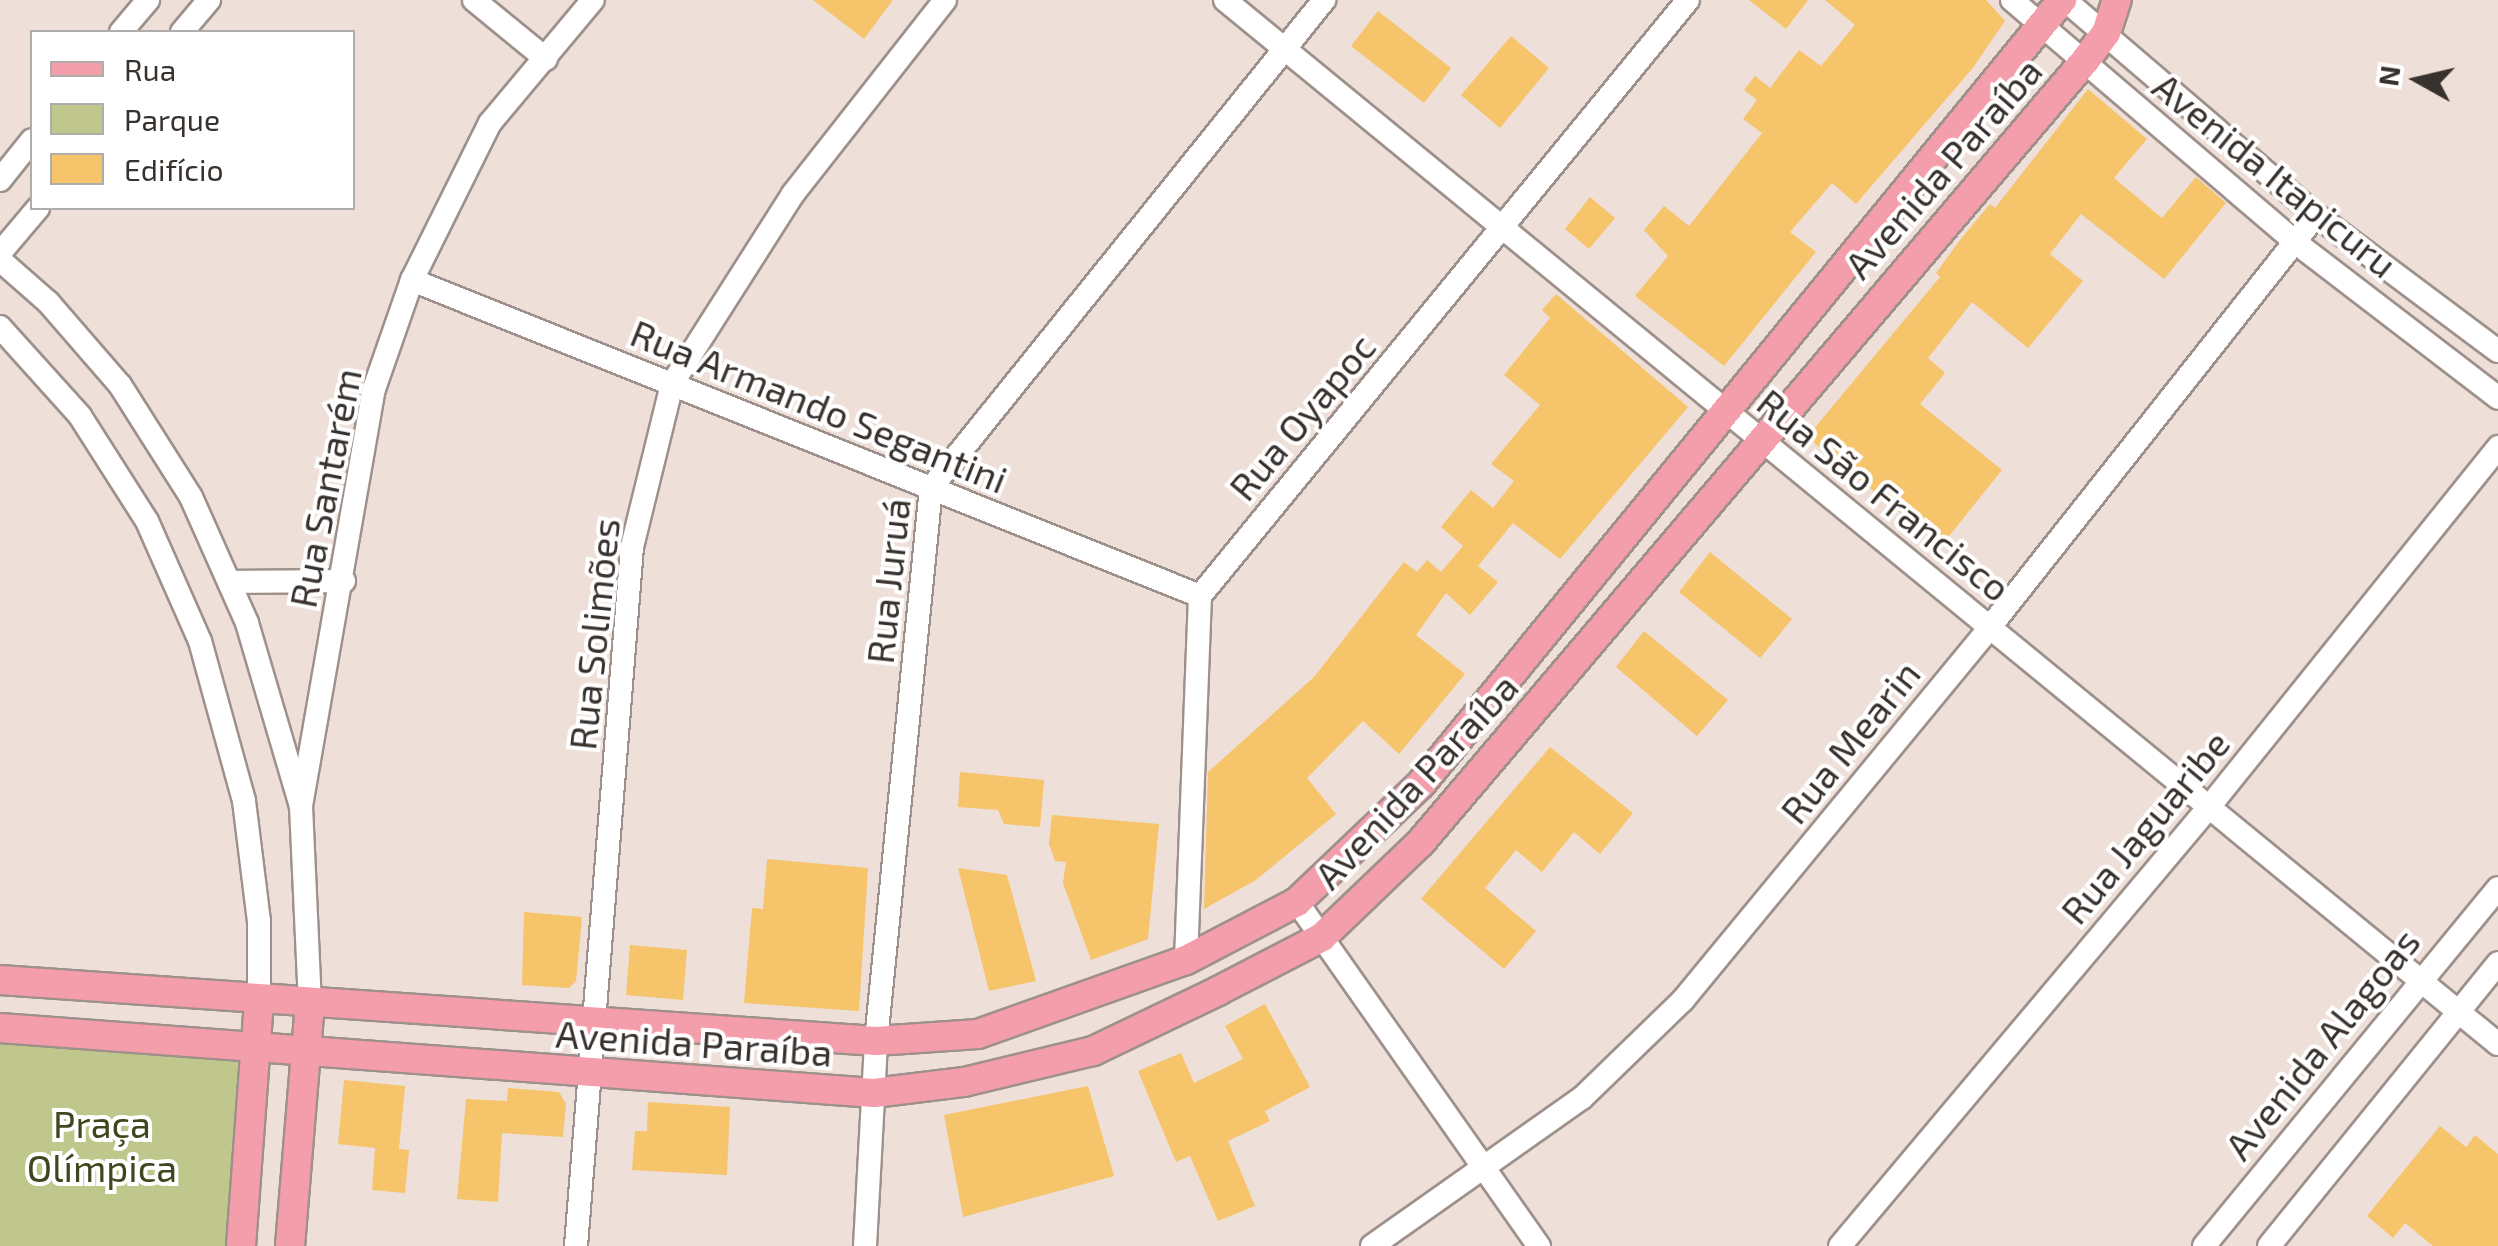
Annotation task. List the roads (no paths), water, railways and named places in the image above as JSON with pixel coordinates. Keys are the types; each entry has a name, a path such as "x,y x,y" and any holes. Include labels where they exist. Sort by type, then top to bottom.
{"main road":[{"name":"Avenida Paraíba","path":"0,980 258,1001 594,1019 876,1041 978,1034 1186,960 1297,902 1421,784 2064,0"},
{"name":"Avenida Paraíba","path":"0,1028 306,1054 874,1093 964,1082 1093,1051 1322,936 1421,842 2084,62 2106,34 2117,0"},
{"path":"1498,690 1530,716"},
{"path":"240,1246 258,1001"},
{"path":"290,1246 310,1003"}],"street":[{"path":"123,30 148,0"},
{"path":"184,30 209,0"},
{"path":"474,0 546,59"},
{"name":"Rua Santarém","path":"301,806 344,581 374,389 412,280 490,123 593,0"},
{"name":"Rua Solimões","path":"576,1246 632,547 672,384 794,194 946,0"},
{"name":"Rua São Francisco","path":"1225,0 2498,1044"},
{"name":"Rua Juruá","path":"865,1246 876,1041 930,488 1324,0"},
{"name":"Rua Oyapoc","path":"1200,596 1688,0"},
{"name":"Avenida Itapicuru","path":"2012,0 2295,242 2498,398"},
{"name":"Avenida Itapicuru","path":"2064,0 2316,215 2498,351"},
{"path":"0,180 30,142"},
{"path":"36,210 0,256 48,302 120,386 191,497 229,582 301,806 310,1003"},
{"name":"Rua Mearin","path":"1372,1246 1486,1172 1582,1098 1684,1000 1990,628 2316,215"},
{"name":"Rua Armando Segantini","path":"412,280 1200,596"},
{"path":"0,327 90,431 146,521 200,641 244,801 259,921 258,1001"},
{"name":"Rua Jaguaribe","path":"1840,1246 2209,807 2498,447"},
{"path":"229,582 344,581"},
{"path":"1186,960 1200,596"},
{"name":"Avenida Alagoas","path":"2204,1246 2418,978 2498,888"},
{"path":"1297,902 1539,1246"},
{"path":"2270,1246 2498,963"}],"park label":[{"name":"Praça Olímpica","path":"102,1146"}]}
